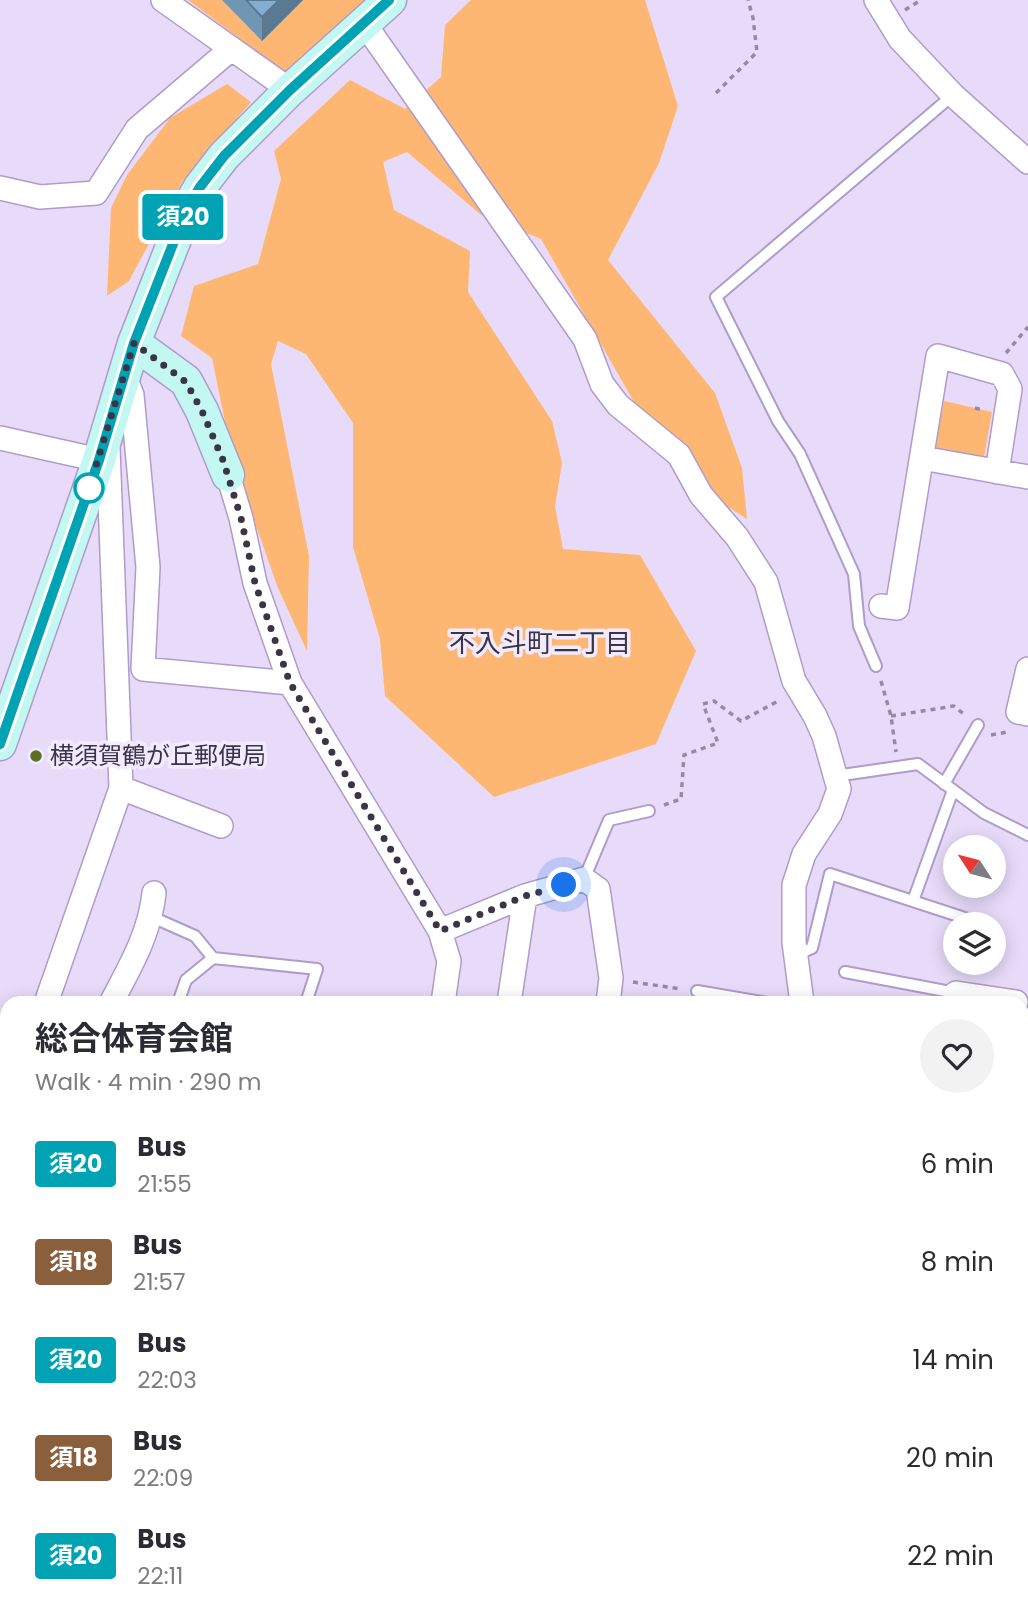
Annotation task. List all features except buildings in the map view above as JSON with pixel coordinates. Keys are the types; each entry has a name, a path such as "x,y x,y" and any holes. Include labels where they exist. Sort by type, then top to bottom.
{"street":[{"path":"163,0 290,90"},
{"path":"0,744 103,448 134,343 186,211 200,187 224,156 290,90 390,0"},
{"path":"876,0 900,39 953,95 1028,162"},
{"path":"364,23 585,339 602,384 618,405 679,455 701,495 737,537 766,582 794,681 815,716 839,789 830,814 804,854 794,885 796,955 801,996"},
{"path":"0,188 40,197 96,193 137,129 231,50"},
{"path":"134,343 186,382 202,411 228,475 241,518 255,583 290,683 440,931 449,961 444,996"},
{"path":"881,606 897,608 938,356 1002,374 1010,388 998,472"},
{"path":"125,377 132,395 148,567 143,669 290,683"},
{"path":"0,438 103,448"},
{"path":"48,996 121,788 103,448"},
{"path":"922,458 1028,477"},
{"path":"1028,668 1018,712 1028,714"},
{"path":"121,788 220,826"},
{"path":"440,931 525,896 584,879 598,888 611,978 609,996"},
{"path":"115,996 152,917 154,893"},
{"path":"510,996 525,896"}],"lane":[{"path":"876,666 859,626 854,574 800,454 778,421 716,297 953,95"},
{"path":"914,901 949,787 978,725"},
{"path":"835,776 918,764 984,813 1028,835"},
{"path":"584,879 609,820 649,811"},
{"path":"796,955 812,948 830,874 947,912"},
{"path":"152,917 195,936 213,958 317,969 308,996"},
{"path":"180,996 186,980 213,958"},
{"path":"845,972 947,996"},
{"path":"697,991 727,996"}],"path":[{"path":"716,93 757,52 748,0"},
{"path":"991,371 1028,327"},
{"path":"876,666 891,716 898,767"},
{"path":"649,811 681,799 684,755 718,743 703,705 714,701 741,721 799,690"},
{"path":"611,978 697,991"}],"shaded area":[{"path":"188,0 367,0 290,76"},
{"path":"471,0 645,0 678,106 659,163 608,260 715,393 742,468 747,519 674,472 541,239 480,214 407,152 383,162 394,210 470,251 468,292 552,421 562,463 555,506 563,549 640,555 696,651 656,744 494,797 385,696 380,639 353,547 353,423 306,354 278,341 271,364 309,556 307,651 278,588 233,461 212,358 181,336 194,286 258,264 281,179 274,151 350,80 405,109 441,77 445,25"},
{"path":"227,84 251,102 182,182 129,281 107,296 111,208 127,175 170,118"},
{"path":"944,401 992,412 983,463 934,453"}],"bus line":[{"name":"須20","path":"0,744 99,460 134,343 186,211 200,187 224,156 290,90 389,0"}],"place":[{"name":"横須賀鶴が丘郵便局","path":"36,756"}],"district":[{"name":"不入斗町二丁目","path":"540,643"}],"route":[{"path":"89,488 134,343 186,382 202,411 223,460 241,518 255,583 290,683 440,931 525,896 564,885"}]}
